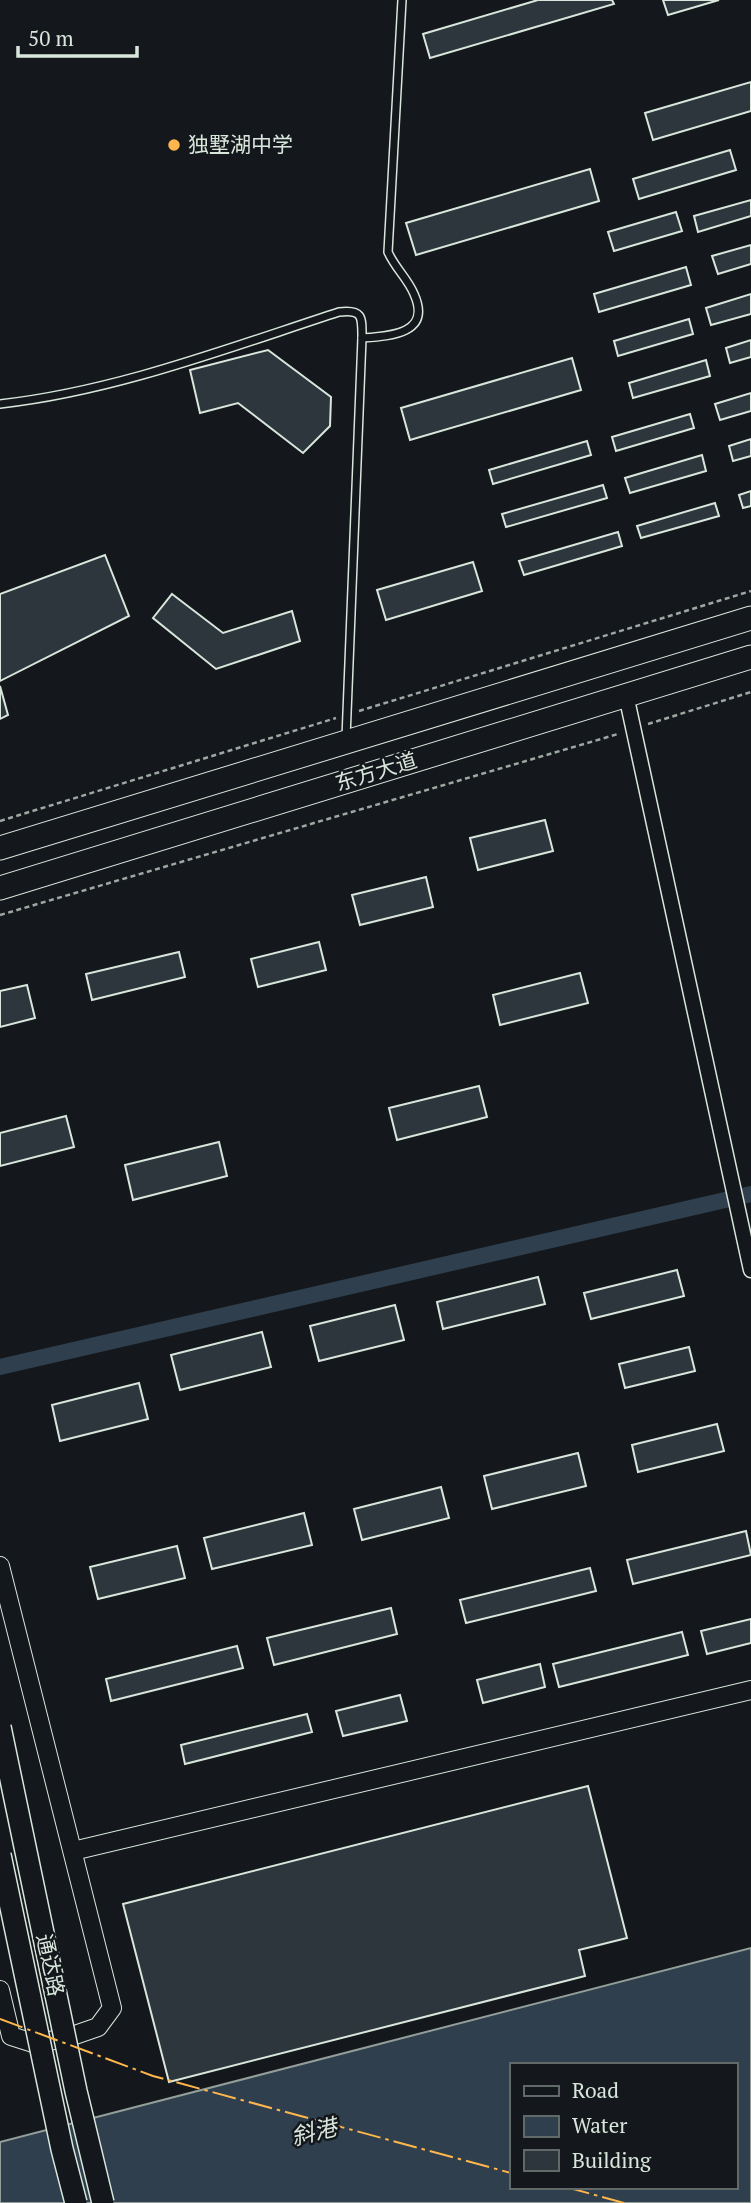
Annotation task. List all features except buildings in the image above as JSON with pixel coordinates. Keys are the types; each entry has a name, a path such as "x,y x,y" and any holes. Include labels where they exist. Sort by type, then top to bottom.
{"main road":[{"name":"东方大道","path":"0,848 751,618"},
{"name":"东方大道","path":"0,888 751,657"},
{"name":"通达路","path":"0,1727 73,2078 103,2203"},
{"name":"通达路","path":"0,1855 62,2149 76,2203"}],"street":[{"path":"626,695 751,1270"},
{"path":"0,1566 112,2008 98,2027 36,2044 11,2036 0,1990"},
{"path":"73,1851 751,1690"}],"lane":[{"path":"362,338 406,331 415,324 419,312 414,292 393,264 388,252 402,0"},
{"path":"0,404 42,399 136,377 339,312 353,311 359,314 362,321 362,338 346,742"}],"path":[{"path":"0,821 751,591"},
{"path":"638,727 751,692"},
{"path":"0,915 625,731"}],"water":[{"name":"斜港","path":"751,1948 751,2203 0,2203 0,2142"}],"waterway":[{"path":"0,1367 751,1194"}],"power":[{"path":"0,2019 153,2076 510,2173"},
{"path":"573,2189 624,2203"}],"place":[{"name":"独墅湖中学","path":"174,145"}]}
